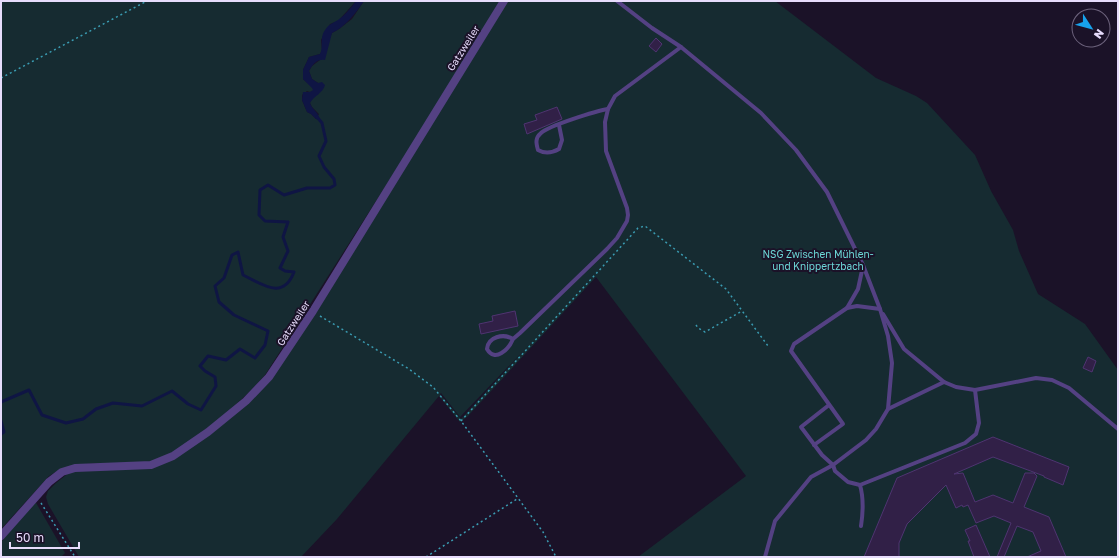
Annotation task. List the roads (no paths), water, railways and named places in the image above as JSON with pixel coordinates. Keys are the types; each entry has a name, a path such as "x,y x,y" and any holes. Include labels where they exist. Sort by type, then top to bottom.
{"street":[{"name":"Gatzweiler","path":"1,536 55,476 62,472 75,468 151,465 173,456 208,432 257,391 269,377 312,311 504,1"}],"lane":[{"path":"617,1 652,28 681,47 761,113 796,150 826,192 863,265 880,308 888,336 892,363 888,409 876,428 866,440 833,465 811,476 775,521 765,557"},
{"path":"513,339 508,336 496,338 489,341 487,349 490,354 496,356 508,349 513,339 607,249 617,238 627,221 627,208 606,151 605,122 608,109 615,96 681,47"},
{"path":"559,124 562,140 558,149 550,153 544,153 538,150 536,143 539,134 542,132 559,124 596,111 608,109"},
{"path":"847,308 858,289 863,265"},
{"path":"814,446 843,424 791,351 794,344 847,308 857,306 880,308"},
{"path":"880,308 904,349 944,382 956,387 975,390 1036,378 1052,380 1069,388 1118,429"},
{"path":"888,409 944,382"},
{"path":"829,405 801,427 814,446 833,465 835,471 848,482 860,485 965,443 976,434 979,423 975,390"},
{"path":"860,485 863,514 860,526"}],"waterway":[{"path":"1,402 29,390 42,415 66,423 83,419 96,409 113,403 142,406 172,391 188,404 201,410 216,386 215,377 200,366 208,356 226,360 240,349 255,358 265,345 268,331 234,315 219,302 215,286 224,278 232,255 238,252 243,275 272,288 284,286 294,272 285,271 280,268 288,251 283,237 288,222 265,221 259,215 260,190 268,185 284,195 307,188 330,188 335,185 334,179 324,167 319,156 326,141 322,123 317,117"},
{"path":"1,421 4,432 1,434"}],"park label":[{"name":"NSG Zwischen Mühlen- und Knippertzbach","path":"818,260"}]}
